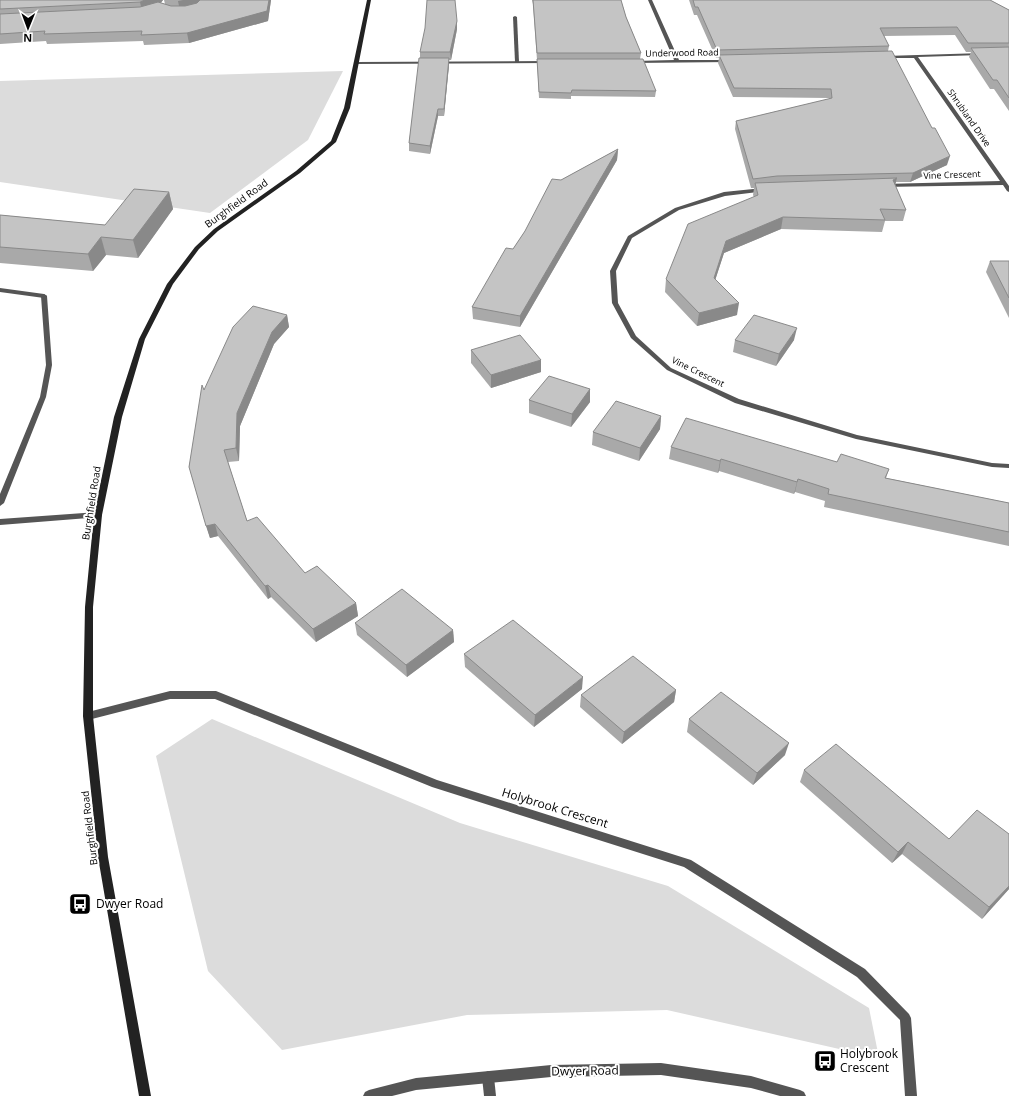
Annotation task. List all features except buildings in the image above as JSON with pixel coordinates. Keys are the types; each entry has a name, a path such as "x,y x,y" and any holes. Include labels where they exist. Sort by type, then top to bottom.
{"street":[{"name":"Burghfield Road","path":"145,1096 103,857 88,716 89,607 98,515 118,417 142,339 170,284 197,248 216,230 298,172 333,142 347,108 369,0"},
{"path":"650,0 677,62"},
{"path":"514,17 517,62"},
{"path":"876,57 986,54"},
{"name":"Shrubland Drive","path":"916,56 1009,190"},
{"name":"Underwood Road","path":"629,62 732,60"},
{"path":"356,63 557,62"},
{"name":"Vine Crescent","path":"878,186 1004,183"},
{"name":"Vine Crescent","path":"768,190 724,194 677,209 630,237 613,271 615,303 633,337 669,369 737,401 856,437 992,465 1009,466"},
{"path":"0,290 44,296 49,365 43,397 0,503"},
{"path":"0,522 98,515"},
{"name":"Holybrook Crescent","path":"88,716 170,695 216,695 435,784 687,863 861,973 905,1018 911,1096"},
{"name":"Dwyer Road","path":"369,1096 416,1084 551,1071 661,1069 751,1082 800,1096"},
{"path":"488,1077 490,1096"}],"shaded area":[{"path":"343,71 308,140 210,213 0,182 0,81"},
{"path":"212,719 460,823 668,886 869,1008 879,1058 667,1010 467,1015 282,1050 208,971 156,756"}],"place":[{"name":"Dwyer Road","path":"80,904"},
{"name":"Holybrook Crescent","path":"825,1061"}]}
